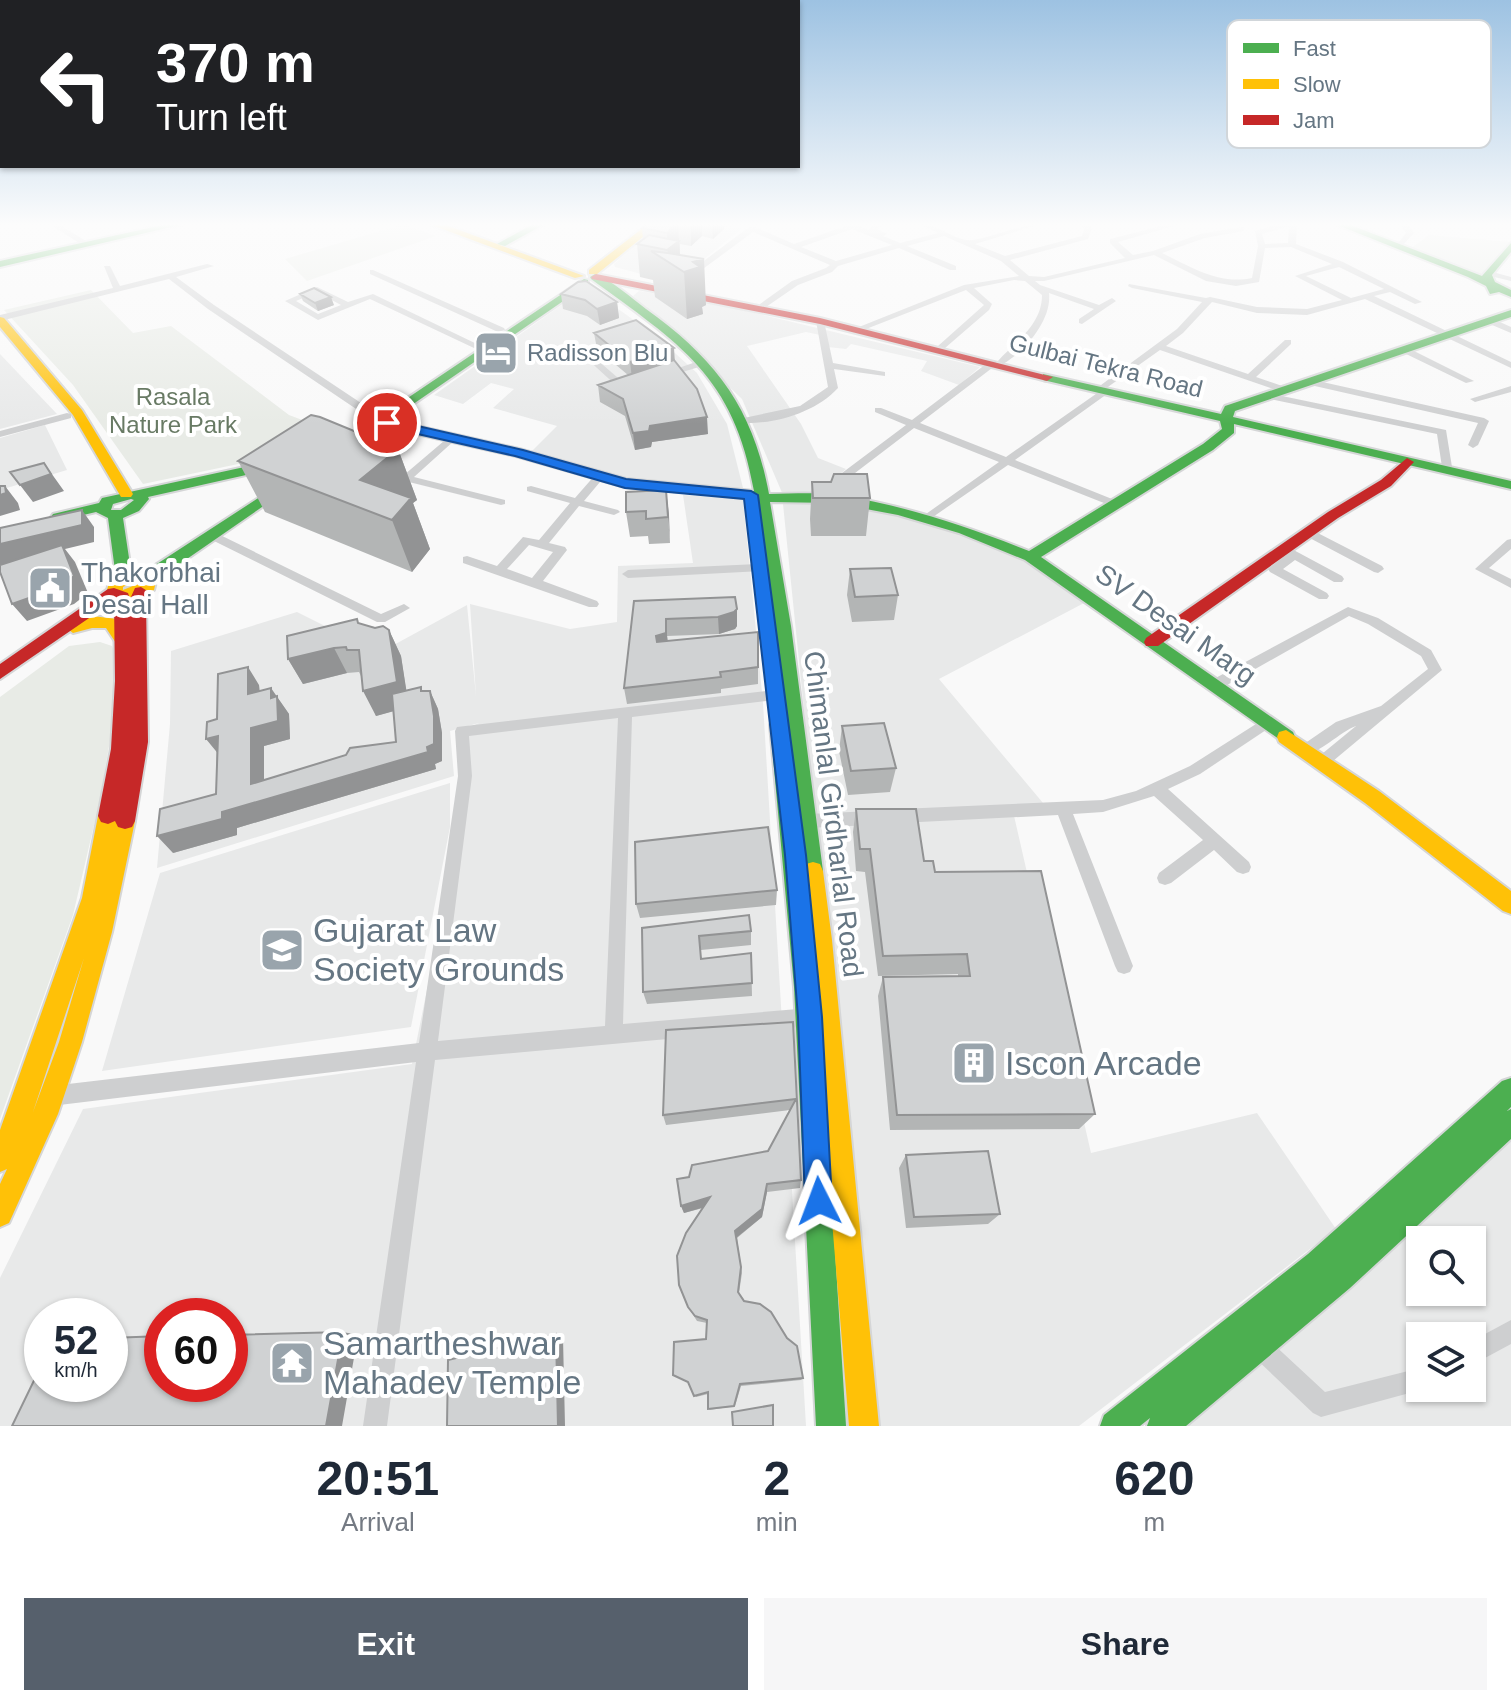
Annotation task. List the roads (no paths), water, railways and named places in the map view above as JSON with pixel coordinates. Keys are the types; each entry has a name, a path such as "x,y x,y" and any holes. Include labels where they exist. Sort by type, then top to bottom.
{"main road":[{"path":"330,458 477,346 565,291"},
{"path":"378,419 568,291"},
{"name":"Chimanlal Girdharlal Road","path":"608,291 662,332 696,365 715,389 731,420 757,497 758,568 796,855 810,1017 831,1426"},
{"name":"Chimanlal Girdharlal Road","path":"610,291 692,349 724,388 751,440 757,497 808,821 832,1031 848,1259 864,1426"},
{"name":"Gulbai Tekra Road","path":"664,291 820,321 1407,462 1511,483"},
{"name":"Gulbai Tekra Road","path":"685,291 863,327 998,362"},
{"path":"1030,557 1208,447 1229,430 1226,418 1229,409 1499,317 1501,291"},
{"path":"0,319 78,413 121,505 132,584 138,599 139,742 112,893 80,1010 51,1096 0,1214"},
{"path":"0,333 67,416 121,505"},
{"name":"Gulbai Tekra Road","path":"1226,418 1511,483"},
{"name":"SV Desai Marg","path":"378,419 625,483 670,490 867,504 930,516 1030,557 1306,750 1511,904"},
{"path":"1152,642 1293,552 1386,483 1407,462"},
{"path":"0,673 61,630 212,535 293,468 43,524"},
{"path":"0,1159 19,1117 93,898 120,749 124,642 132,584 287,471 121,505"},
{"path":"61,630 92,622 111,623 124,642"},
{"path":"1115,1426 1261,1314 1511,1090"},
{"path":"1162,1426 1261,1348 1422,1206 1511,1122"}],"street":[{"path":"0,319 112,291"},
{"path":"189,291 378,419"},
{"path":"313,291 289,301 318,317 370,296 477,346"},
{"path":"320,291 348,305"},
{"path":"414,291 501,330"},
{"path":"763,306 785,291"},
{"path":"863,327 958,291"},
{"path":"942,346 986,308 988,304 972,291"},
{"path":"814,499 998,362 1040,321 1048,304 1043,291"},
{"path":"1049,291 1100,308"},
{"path":"1155,291 1276,312 1307,312 1386,291"},
{"path":"1330,291 1350,300"},
{"path":"1395,291 1418,302"},
{"path":"1366,296 1511,365"},
{"path":"1082,321 1112,301"},
{"path":"930,516 1180,331 1208,301"},
{"path":"1499,317 1511,330"},
{"path":"743,421 794,413 821,401 833,388 820,321"},
{"path":"1249,378 1288,342"},
{"path":"1158,346 1249,378 1276,393 1442,432 1447,467"},
{"path":"1405,350 1469,381"},
{"path":"588,355 623,387 638,383"},
{"path":"653,379 696,365"},
{"path":"829,365 882,374"},
{"path":"1309,382 1484,421"},
{"path":"1475,399 1511,389"},
{"path":"1491,395 1511,400"},
{"path":"1473,445 1494,408"},
{"path":"878,410 1113,503"},
{"path":"0,434 67,416"},
{"path":"407,478 451,438"},
{"path":"376,471 501,502"},
{"path":"542,544 600,476"},
{"path":"531,489 614,512"},
{"path":"212,535 381,619 404,608"},
{"path":"1313,535 1378,569"},
{"path":"499,571 527,540 561,550 535,583"},
{"path":"1511,543 1481,569 1511,584"},
{"path":"1293,552 1338,579"},
{"path":"467,560 593,604"},
{"path":"1269,566 1323,596"},
{"path":"628,574 758,568"},
{"path":"1215,685 1348,611 1373,621 1426,653 1435,670 1322,762"},
{"path":"375,1426 465,776 462,731 775,695"},
{"path":"1306,750 1341,726 1390,708"},
{"path":"614,1034 625,712"},
{"path":"808,821 1103,806 1156,788 1195,770 1267,722"},
{"path":"1156,788 1243,867"},
{"path":"1063,808 1124,966"},
{"path":"1165,878 1214,841"},
{"path":"51,1096 426,1051 810,1017"},
{"path":"1486,1346 1511,1331"},
{"path":"1261,1348 1321,1405 1406,1384"}],"place":[{"name":"Radisson Blu","path":"496,353"},
{"name":"Thakorbhai Desai Hall","path":"50,588"},
{"name":"Gujarat Law Society Grounds","path":"282,950"},
{"name":"Iscon Arcade","path":"974,1063"},
{"name":"Samartheshwar Mahadev Temple","path":"292,1363"}],"park label":[{"name":"Rasala Nature Park","path":"173,411"}]}
